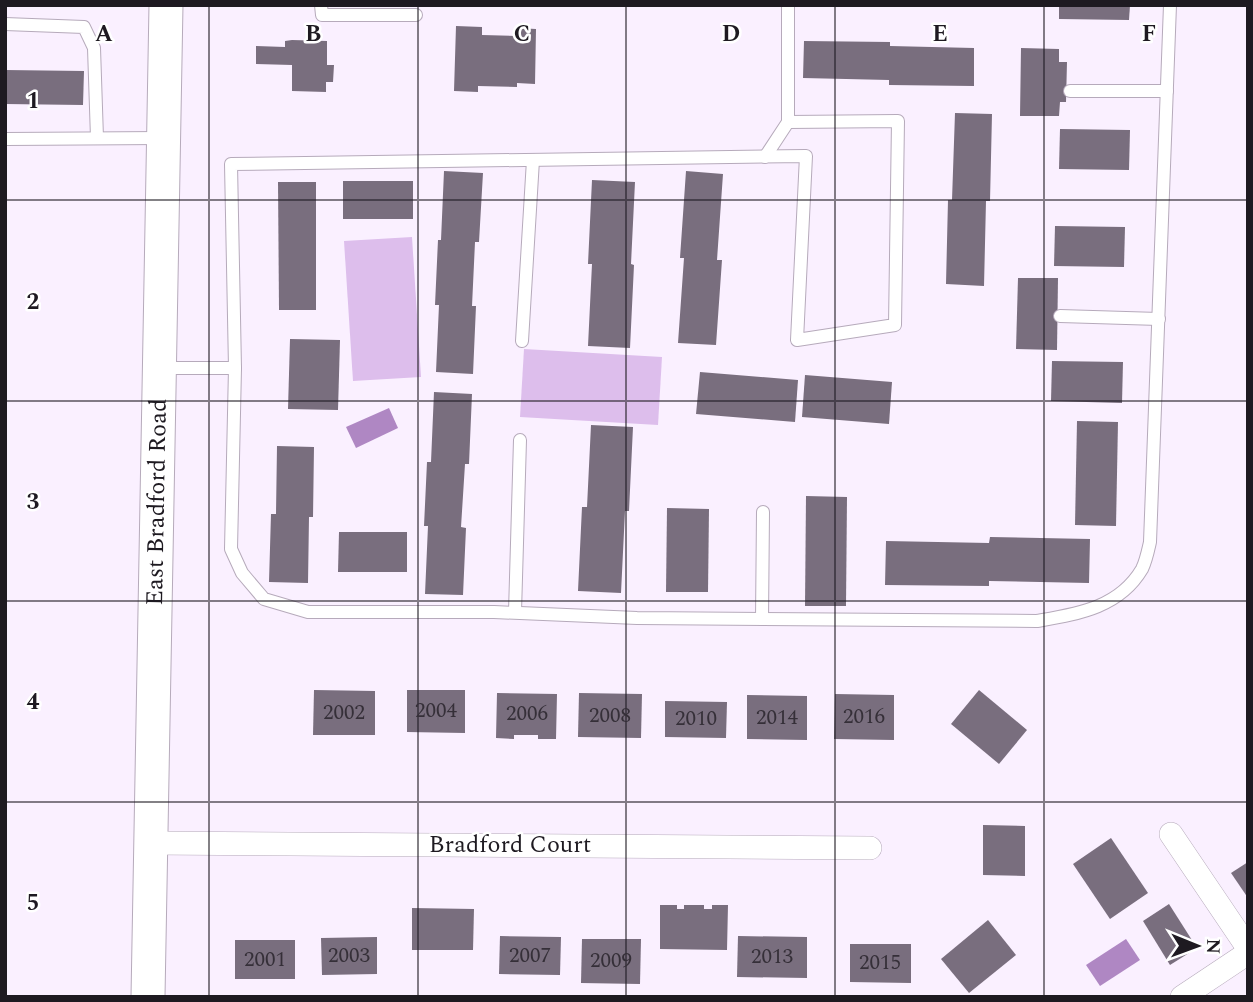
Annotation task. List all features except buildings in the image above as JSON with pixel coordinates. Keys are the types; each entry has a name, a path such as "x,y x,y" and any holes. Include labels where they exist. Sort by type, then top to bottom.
{"street":[{"name":"East Bradford Road","path":"148,997 166,5"},
{"path":"1171,834 1248,951 1182,997"},
{"name":"Bradford Court","path":"150,843 870,848"}],"lane":[{"path":"321,5 322,15 416,15"},
{"path":"765,157 788,122 788,5"},
{"path":"788,122 898,121 895,325 797,340 806,156 231,164 235,368 231,549 242,573 264,599 308,612 515,612 637,618 1037,621 1101,607 1126,589 1143,567 1150,542 1170,5"},
{"path":"5,24 84,27 93,48 97,138"},
{"path":"1070,91 1167,91"},
{"path":"5,139 163,138"},
{"path":"523,341 533,160"},
{"path":"1060,316 1159,319"},
{"path":"159,368 235,368"},
{"path":"515,612 520,440"},
{"path":"762,619 763,512"}],"shaded area":[{"path":"412,237 421,377 353,381 344,241"},
{"path":"524,349 662,357 658,425 520,417"},
{"path":"389,408 398,428 356,448 346,427"},
{"path":"1126,939 1140,960 1100,986 1086,965"}]}
